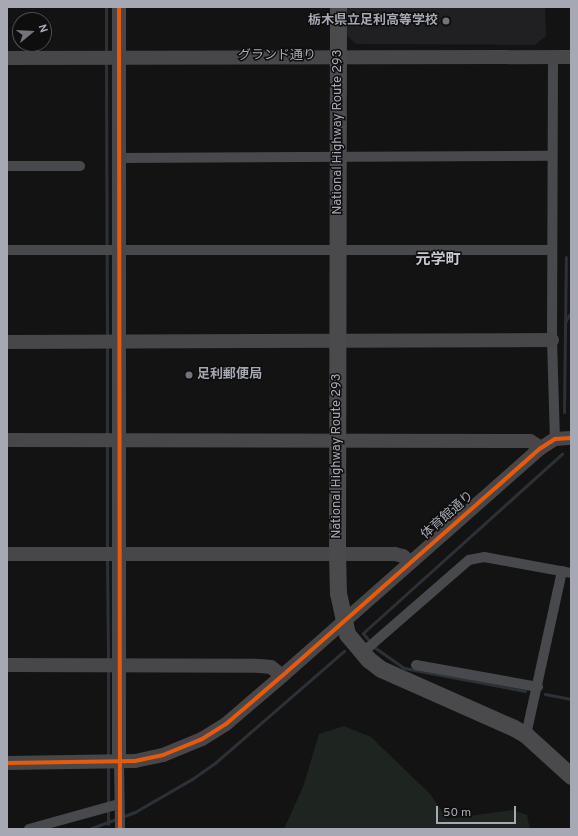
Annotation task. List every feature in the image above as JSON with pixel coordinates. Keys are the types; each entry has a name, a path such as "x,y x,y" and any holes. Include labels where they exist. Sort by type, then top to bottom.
{"highway":[{"name":"National Highway Route 293","path":"338,7 337,553 338,593 347,634 362,653 381,669 498,720 526,735 571,776"}],"street":[{"path":"119,7 118,665 120,829"},
{"name":"グランド通り","path":"7,58 119,56 571,57"},
{"path":"553,57 552,340 555,439"},
{"path":"119,158 552,156"},
{"path":"7,166 80,166"},
{"path":"7,250 338,252 552,250"},
{"path":"7,342 552,340"},
{"name":"体育館通り","path":"7,763 119,762 163,755 202,739 226,724 282,676 344,622 409,562 541,448 555,439 571,438"},
{"path":"7,440 530,441 541,448"},
{"path":"7,554 395,554 403,556 409,562"},
{"path":"362,653 469,560 484,557 567,572 526,735"},
{"path":"7,665 260,666 271,667 282,676"},
{"path":"416,665 538,687"},
{"path":"29,829 119,808"}],"shaded area":[{"name":"栃木県立足利高等学校","path":"347,7 545,7 546,36 535,45 356,44 347,36"},
{"path":"344,726 371,737 430,794 447,819 512,810 527,815 530,829 284,829 303,787 319,734"}],"waterway":[{"path":"106,7 106,53"},
{"path":"106,61 107,337"},
{"path":"564,412 566,257"},
{"path":"565,322 571,312"},
{"path":"107,345 107,437"},
{"path":"107,445 107,551"},
{"path":"525,691 404,668 375,648 363,633 562,454"},
{"path":"107,559 108,661"},
{"path":"89,829 135,812 192,779 215,763 344,651"},
{"path":"108,669 108,757"},
{"path":"545,694 571,699"},
{"path":"108,765 108,824"}],"cycle path":[{"path":"119,7 120,829"},
{"path":"7,763 135,761 163,755 202,739 226,724 282,676 541,448 555,439 571,438"}],"place":[{"name":"栃木県立足利高等学校","path":"446,21"},
{"name":"足利郵便局","path":"189,375"}],"district":[{"name":"元学町","path":"438,261"}]}
